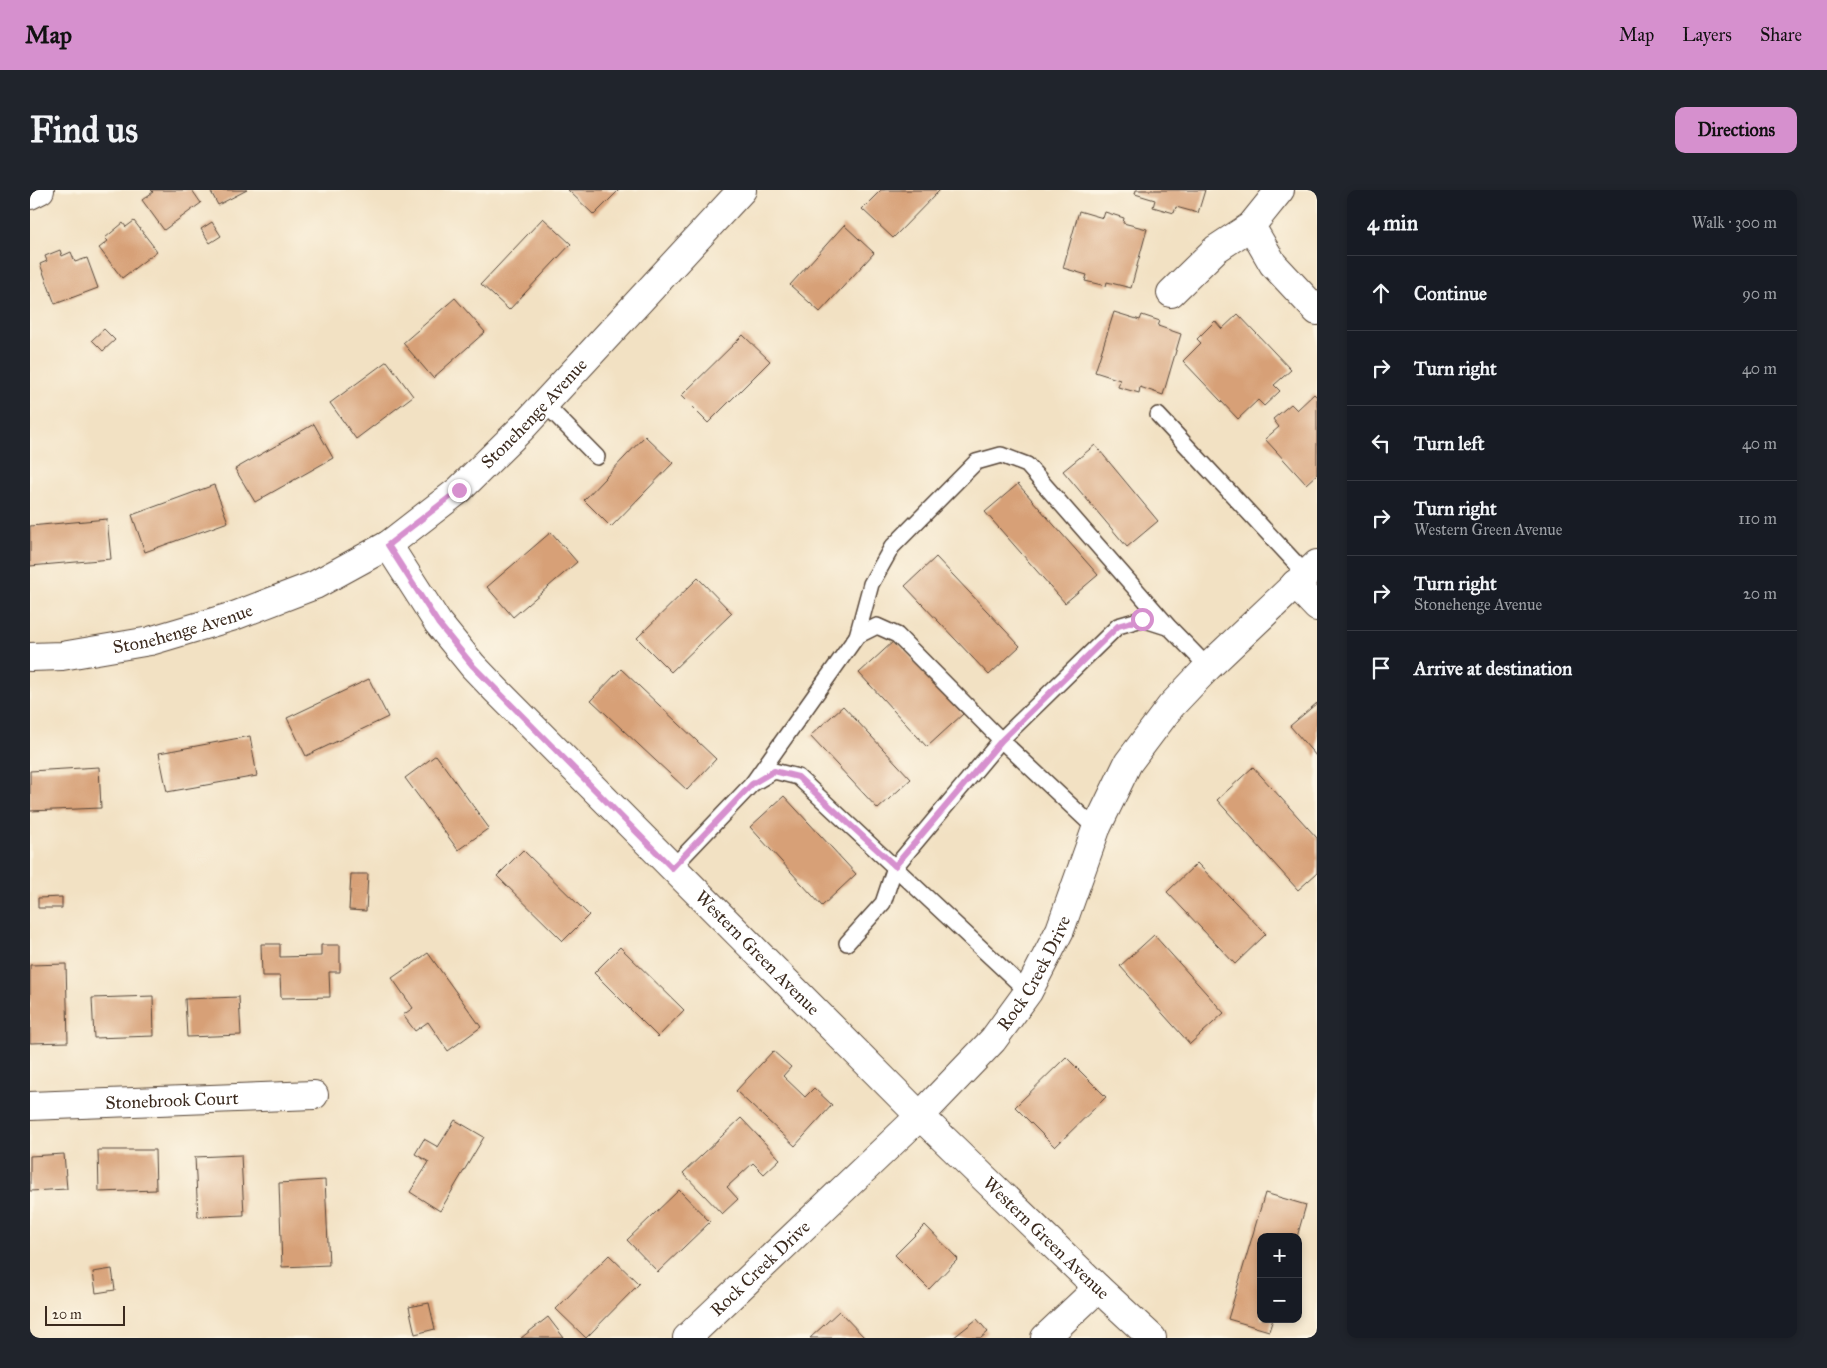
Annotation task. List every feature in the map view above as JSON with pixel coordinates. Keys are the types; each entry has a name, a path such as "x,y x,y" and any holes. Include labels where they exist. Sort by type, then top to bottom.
{"street":[{"path":"30,195 40,190"},
{"name":"Stonehenge Avenue","path":"30,657 62,656 150,641 234,616 315,585 388,545 459,490 545,404 742,190"},
{"path":"1171,293 1216,249 1251,226 1280,190"},
{"path":"1251,226 1273,264 1317,311"},
{"name":"Western Green Avenue","path":"388,545 438,623 473,666 920,1116 1152,1338"},
{"path":"1306,574 1317,607"},
{"name":"Rock Creek Drive","path":"686,1338 920,1116 993,1040 1028,992 1060,930 1096,828 1128,763 1171,706 1208,666 1306,574"},
{"name":"Stonebrook Court","path":"30,1106 314,1095"},
{"path":"1045,1338 1098,1288"}],"lane":[{"path":"545,404 597,457"},
{"path":"1158,415 1306,574"},
{"path":"672,868 752,784 857,636 871,584 892,547 976,462 1001,455 1027,465 1170,628 1208,666"},
{"path":"847,943 883,903 895,866 1002,740 1118,626 1142,619 1170,628"},
{"path":"857,636 877,626 897,635 1002,740 1096,828"},
{"path":"752,784 774,771 798,777 1028,992"}],"building":[{"path":"151,190 192,190 201,203 164,230 142,200 153,192"},
{"path":"210,190 247,190 218,205"},
{"path":"568,190 619,190 594,215"},
{"path":"881,190 940,190 893,238 862,209"},
{"path":"1136,190 1205,190 1198,213 1176,207 1174,213 1153,207 1155,200 1135,194"},
{"path":"1079,211 1103,218 1105,212 1124,218 1123,223 1147,229 1131,288 1107,282 1106,286 1085,281 1087,275 1063,268"},
{"path":"543,218 571,244 509,310 481,284"},
{"path":"134,221 157,251 122,278 99,248 108,241 105,238 123,223 126,227"},
{"path":"212,222 221,236 210,243 201,229"},
{"path":"844,225 874,253 820,312 790,285"},
{"path":"60,250 62,256 71,252 75,262 87,258 98,288 55,304 40,264 47,261 45,256"},
{"path":"455,298 485,332 433,378 403,343"},
{"path":"1114,312 1140,320 1142,315 1160,321 1158,326 1181,334 1163,395 1140,387 1139,393 1118,387 1120,380 1095,372"},
{"path":"1238,314 1291,370 1274,385 1280,391 1264,406 1258,400 1238,419 1183,361 1201,343 1197,339 1215,321 1222,329"},
{"path":"104,329 115,340 103,351 92,340"},
{"path":"743,335 770,361 708,423 681,396"},
{"path":"387,361 413,396 356,439 330,403"},
{"path":"1314,394 1317,397 1317,474 1306,484 1265,439 1279,427 1273,419 1291,404 1297,410"},
{"path":"314,424 333,458 255,502 235,469"},
{"path":"645,436 673,463 611,527 584,500"},
{"path":"1095,445 1158,521 1127,547 1063,471"},
{"path":"1018,484 1098,575 1065,603 985,512"},
{"path":"214,485 228,522 145,552 132,515"},
{"path":"107,519 111,559 30,566 30,526"},
{"path":"551,532 577,562 513,617 487,587"},
{"path":"936,557 1020,646 989,675 905,586"},
{"path":"698,578 732,613 671,672 637,638"},
{"path":"895,640 963,714 927,747 859,673"},
{"path":"621,669 716,759 687,790 591,700"},
{"path":"369,679 388,717 306,756 287,718"},
{"path":"1317,703 1317,757 1290,726"},
{"path":"843,706 911,779 878,809 810,736"},
{"path":"250,736 257,776 167,792 159,753"},
{"path":"436,755 489,828 458,850 405,778"},
{"path":"99,767 101,808 30,811 30,771"},
{"path":"1253,767 1317,838 1317,873 1298,890 1217,800"},
{"path":"784,796 856,874 822,906 750,827"},
{"path":"523,850 589,915 563,941 497,876"},
{"path":"1197,863 1266,934 1235,964 1167,892"},
{"path":"351,874 368,874 366,911 349,910"},
{"path":"62,897 62,908 38,908 38,898"},
{"path":"1154,935 1224,1013 1190,1044 1120,966"},
{"path":"261,944 280,944 280,957 321,956 321,945 340,945 340,972 329,972 330,997 281,998 280,976 262,976"},
{"path":"620,947 684,1010 658,1037 594,973"},
{"path":"428,953 481,1027 448,1051 428,1022 415,1031 403,1015 413,1008 392,978"},
{"path":"66,964 68,1042 30,1043 30,965"},
{"path":"153,996 154,1036 94,1038 92,998"},
{"path":"239,997 241,1035 187,1037 185,999"},
{"path":"773,1051 791,1067 783,1076 805,1097 814,1088 832,1105 795,1146 736,1091"},
{"path":"1066,1057 1106,1097 1055,1147 1015,1107"},
{"path":"741,1118 780,1159 764,1174 753,1163 727,1187 738,1199 722,1214 683,1173"},
{"path":"455,1120 484,1137 440,1211 410,1192 429,1162 415,1154 424,1139 438,1147"},
{"path":"98,1150 155,1150 156,1190 99,1192"},
{"path":"64,1154 67,1189 30,1191 30,1156"},
{"path":"241,1155 244,1215 198,1217 195,1157"},
{"path":"325,1180 329,1265 282,1267 279,1183"},
{"path":"679,1190 710,1222 658,1272 627,1240"},
{"path":"1265,1193 1306,1205 1298,1233 1257,1233 1257,1323 1272,1323 1269,1331 1228,1319"},
{"path":"925,1225 958,1259 929,1289 895,1255"},
{"path":"609,1255 639,1284 586,1338 556,1309"},
{"path":"112,1269 115,1290 96,1293 93,1272"},
{"path":"429,1303 435,1329 415,1334 409,1307"},
{"path":"839,1311 865,1338 810,1338"},
{"path":"548,1317 564,1338 521,1338"},
{"path":"977,1319 988,1332 981,1338 953,1338"}],"route":[{"path":"459,490 388,545 438,623 473,666 672,868 752,784 774,771 798,777 895,866 1002,740 1118,626 1142,619"}]}
